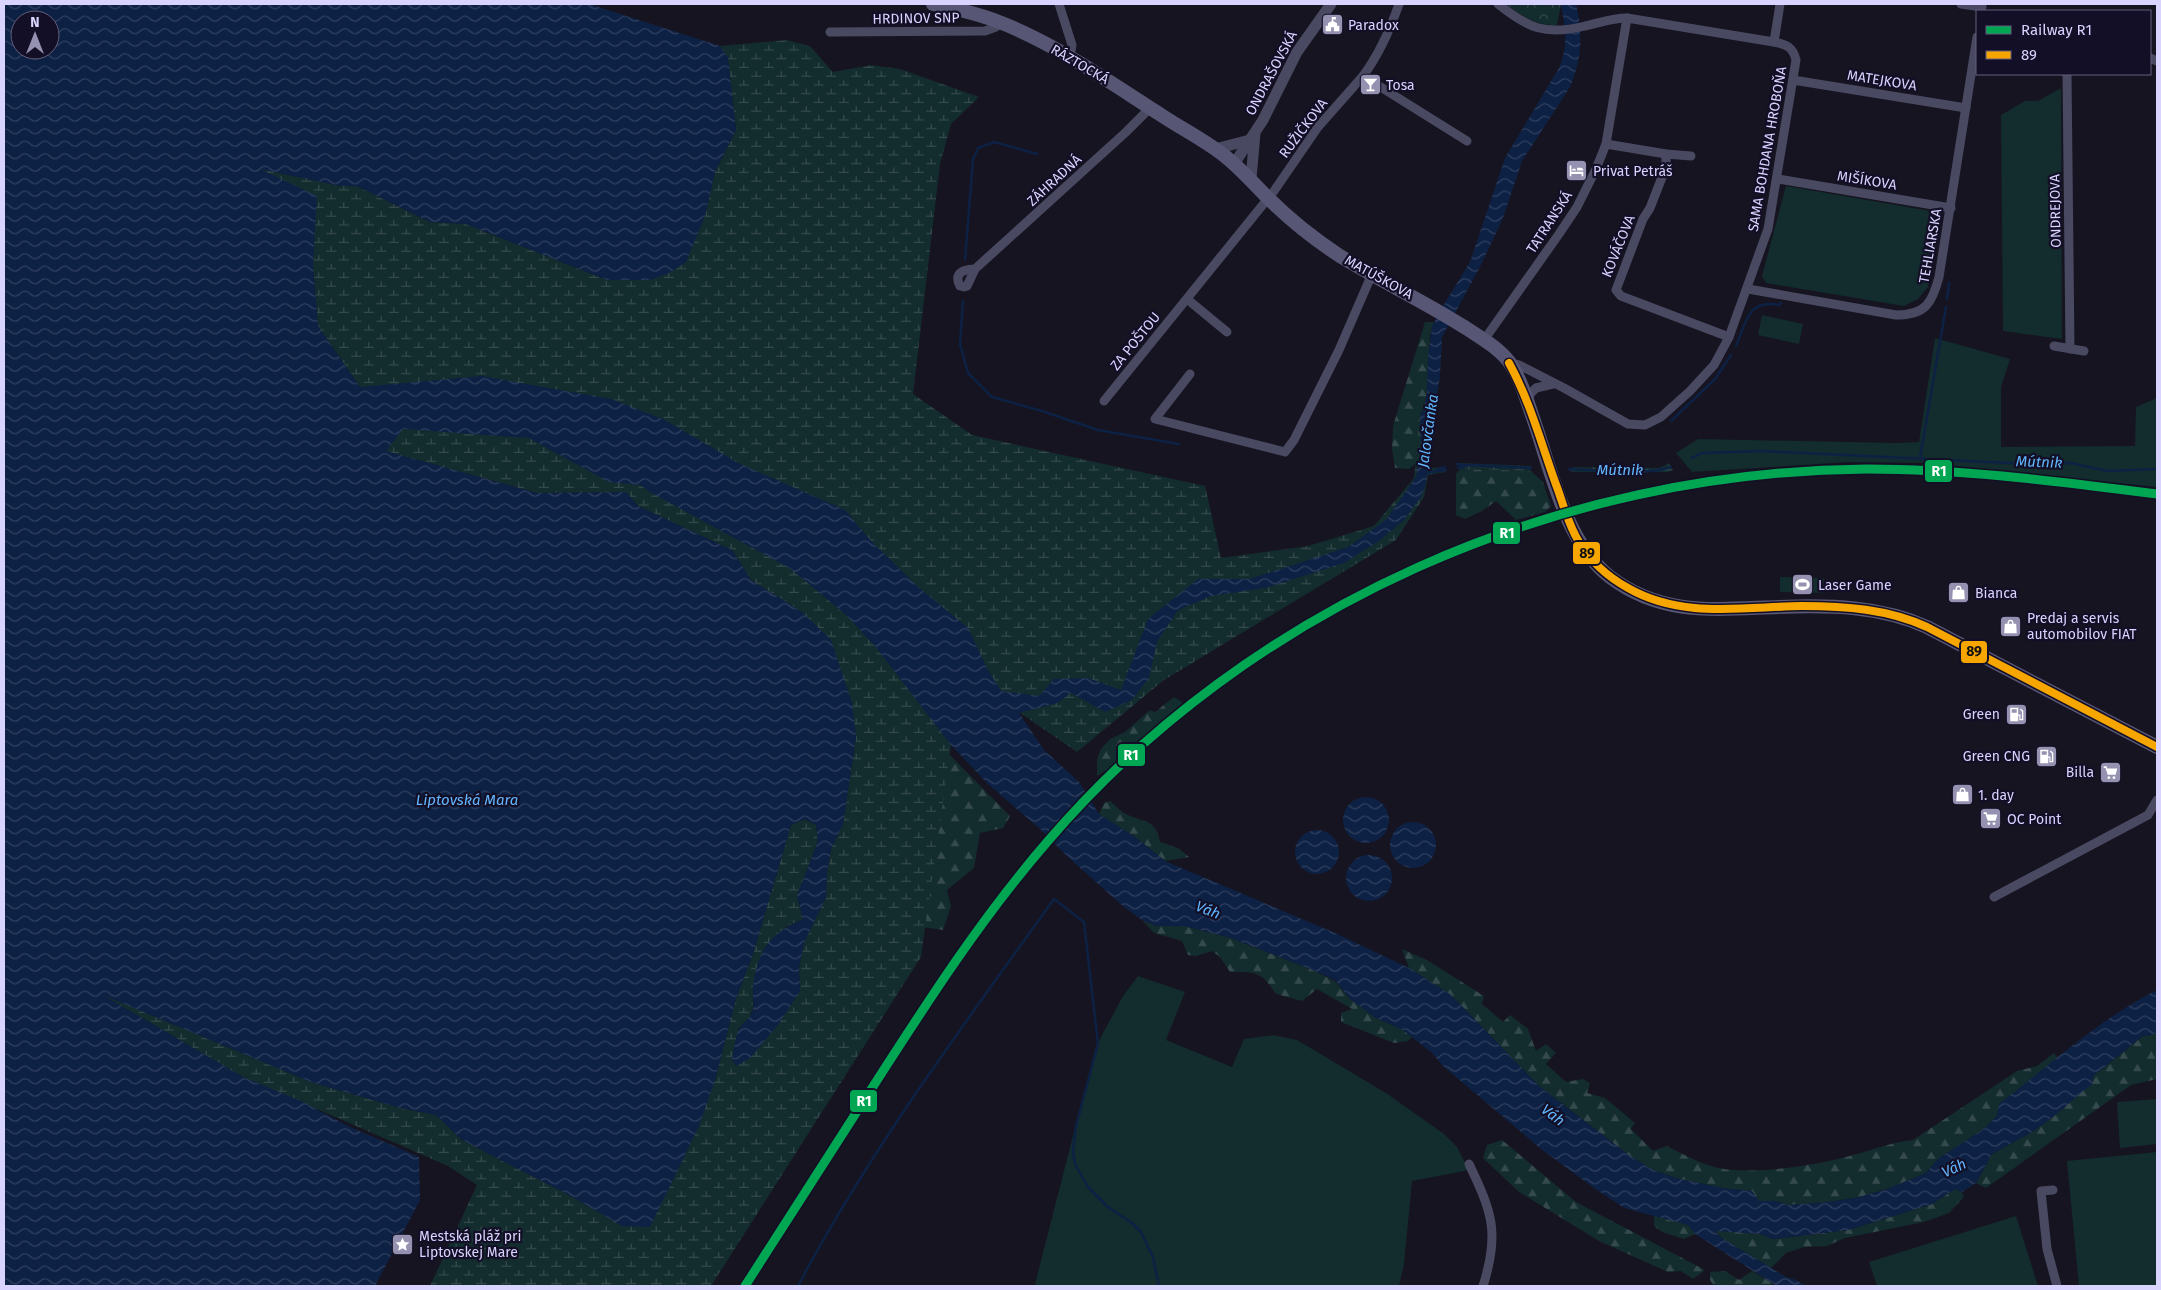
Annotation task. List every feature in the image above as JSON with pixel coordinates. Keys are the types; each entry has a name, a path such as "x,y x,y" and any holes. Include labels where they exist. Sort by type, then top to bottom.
{"main road":[{"name":"RÁZTOCKÁ","path":"933,4 1000,22 1070,57 1113,82 1215,149"},
{"name":"MATÚŠKOVA","path":"1215,149 1234,164 1268,198 1312,236 1341,256 1431,306 1484,340 1509,363"},
{"path":"1509,363 1529,405 1568,518 1579,543 1608,575 1633,591 1646,598 1688,609 1827,607 1871,610 1899,616 1927,627 2157,747"}],"street":[{"path":"1059,4 1072,45 1070,57"},
{"name":"ONDRAŠOVSKÁ","path":"1234,164 1253,137 1297,52 1331,4"},
{"name":"RUŽIČKOVA","path":"1268,198 1318,127 1377,58 1399,4"},
{"path":"1498,4 1526,25 1543,30 1584,27 1605,19 1627,18 1774,42 1780,4"},
{"path":"1960,4 1982,7"},
{"name":"TATRANSKÁ","path":"1484,340 1577,207 1589,184 1606,144 1627,18"},
{"name":"HRDINOV SNP","path":"830,32 985,31 996,27 1000,22"},
{"name":"SAMA BOHDANA HROBOŇA","path":"1650,423 1661,417 1703,378 1714,365 1729,337 1748,289 1768,229 1778,179 1795,55 1788,46 1774,42"},
{"name":"TEHLIARSKA","path":"1748,289 1896,315 1916,312 1934,298 1951,208 1976,43"},
{"name":"ONDREJOVA","path":"2067,75 2070,349"},
{"path":"1363,76 1467,141"},
{"name":"MATEJKOVA","path":"1793,80 1966,108"},
{"name":"ZÁHRADNÁ","path":"975,269 1150,108"},
{"path":"1215,149 1253,137"},
{"name":"ONDRAŠOVSKÁ","path":"1250,179 1253,137"},
{"path":"1606,144 1666,154 1691,156"},
{"name":"KOVÁČOVA","path":"1666,154 1666,167 1650,208 1643,219 1616,290 1621,296 1729,337"},
{"name":"MIŠÍKOVA","path":"1778,179 1951,208"},
{"name":"ZA POŠTOU","path":"1104,400 1268,198"},
{"path":"1190,374 1155,419 1285,452 1294,440 1339,350 1372,274"},
{"path":"1187,299 1228,332"},
{"path":"2054,346 2084,351"},
{"name":"MATÚŠKOVA","path":"1509,363 1519,365 1628,424 1639,426 1650,423"},
{"path":"1529,405 1530,394 1536,388 1556,384"},
{"path":"1994,897 2148,815 2157,800"},
{"path":"1470,1164 1487,1202 1493,1226 1492,1252 1483,1286"},
{"path":"2054,1190 2041,1191 2047,1249 2057,1286"}],"green space":[{"path":"1506,4 1561,4 1557,25 1536,22"},
{"path":"787,40 810,46 833,72 871,65 900,69 979,97 951,124 940,164 913,394 972,435 1205,486 1221,558 1308,546 1374,526 1414,478 1420,415 1437,416 1428,468 1444,467 1446,472 1428,475 1424,497 1396,540 1164,680 1077,752 1019,712 951,745 921,957 711,1286 430,1286 477,1185 448,1166 243,1077 99,993 311,1082 400,1108 436,1115 462,1140 569,1195 622,1226 715,1080 736,999 753,954 791,825 805,819 816,825 818,841 797,896 803,919 786,927 753,986 753,1007 749,1020 739,1028 732,1059 736,1065 800,991 799,968 804,942 826,897 831,849 843,824 856,737 802,612 751,580 732,550 638,506 626,492 537,493 385,451 360,387 318,326 313,265 257,168 340,186 357,186 430,222 466,224 607,280 705,216 715,172 736,130 728,58 720,46"},
{"path":"2061,88 2062,339 2003,331 2001,115 2025,101 2038,101"},
{"path":"1786,186 1942,213 1928,287 1918,299 1904,306 1766,283 1762,276"},
{"path":"1762,315 1803,324 1799,344 1758,335"},
{"path":"1425,322 1434,322 1430,335 1427,391 1424,408 1420,415 1419,461 1409,469 1395,468 1392,449 1393,426"},
{"path":"1935,338 2010,359 2001,387 2001,447 2135,446 2136,407 2157,398 2157,487 1928,463 1849,462 1692,472 1676,453 1698,439 1919,442"},
{"path":"1458,463 1531,466 1531,471 1460,469"},
{"path":"1669,463 1673,470 1668,472 1572,472 1569,469 1573,467 1659,468"},
{"path":"1460,469 1531,471 1543,482 1551,506 1545,512 1516,520 1496,501 1482,511 1465,519 1456,515 1456,474"},
{"name":"Laser Game","path":"1780,577 1824,578 1823,593 1780,592"},
{"path":"1174,697 1183,703 1113,766 1097,776 1097,759 1101,749 1110,739 1125,732 1150,710 1155,712"},
{"path":"932,737 1010,816 1003,828 980,833 974,868 947,890 951,906 943,930 915,926"},
{"path":"1110,801 1124,813 1148,822 1158,834 1160,842 1178,848 1189,857 1165,861 1135,837 1099,814 1104,803"},
{"path":"1142,920 1156,926 1184,926 1228,937 1308,968 1335,981 1350,999 1376,1018 1403,1030 1412,1037 1408,1041 1394,1043 1341,1022 1341,1013 1352,1009 1317,989 1302,1001 1276,994 1266,981 1257,974 1230,972 1220,957 1212,951 1196,956 1188,955 1182,941 1154,933"},
{"path":"1402,949 1427,960 1484,996 1482,1004 1503,1022 1510,1015 1528,1029 1536,1051 1546,1044 1556,1053 1546,1064 1566,1082 1583,1079 1590,1083 1587,1093 1605,1098 1635,1123 1631,1129 1653,1151 1667,1146 1717,1168 1755,1170 1807,1165 1839,1159 1890,1144 1913,1140 2017,1071 2037,1066 2054,1053 2058,1058 2000,1104 1997,1116 1985,1128 1938,1159 1926,1173 1887,1189 1860,1197 1788,1205 1776,1201 1758,1201 1752,1191 1722,1188 1676,1178 1653,1170 1630,1156 1539,1086 1451,995 1409,968"},
{"path":"1138,976 1185,992 1166,1040 1232,1067 1244,1039 1273,1035 1297,1040 1386,1093 1444,1134 1457,1147 1469,1170 1412,1181 1404,1264 1399,1286 1042,1286 1035,1284 1096,1046 1123,996"},
{"path":"2157,1032 2157,1079 2131,1085 1986,1188 1976,1183 1992,1154 2032,1132 2054,1116 2091,1084 2093,1076 2143,1036 2152,1035"},
{"path":"2157,1099 2157,1144 2120,1148 2117,1102"},
{"path":"1502,1140 1576,1202 1705,1270 1693,1279 1681,1271 1668,1272 1599,1241 1519,1192 1483,1158 1487,1145"},
{"path":"2157,1152 2157,1286 2079,1286 2067,1161"},
{"path":"1955,1189 1962,1192 1964,1197 1949,1213 1924,1222 1845,1238 1827,1246 1804,1247 1786,1253 1771,1268 1720,1237 1715,1230 1760,1234 1773,1239 1848,1230 1932,1204"},
{"path":"1654,1216 1689,1225 1695,1234 1684,1239 1662,1232 1654,1226"},
{"path":"2016,1216 2038,1286 1877,1286 1869,1262"},
{"path":"1725,1271 1739,1280 1752,1271 1772,1283 1772,1286 1714,1286 1710,1280 1710,1272"}],"water":[{"name":"Liptovská Mara","path":"4,4 589,4 720,46 728,58 736,130 715,172 705,216 686,262 669,273 650,280 607,280 466,224 430,222 357,186 340,186 260,169 317,196 313,265 318,326 360,387 482,376 611,399 665,420 738,463 845,510 871,541 917,586 968,628 988,670 1001,691 1039,696 1054,679 1088,678 1121,690 1148,619 1198,579 1250,579 1348,547 1386,520 1416,477 1421,449 1420,415 1424,408 1427,391 1428,357 1432,327 1470,262 1505,158 1559,68 1565,43 1561,4 1576,4 1580,25 1580,46 1577,66 1570,87 1522,161 1503,218 1482,263 1442,337 1440,376 1435,407 1437,416 1425,486 1421,497 1404,520 1380,540 1344,563 1265,588 1211,596 1178,610 1157,642 1149,678 1132,700 1105,712 1071,693 1057,703 1019,713 1044,750 1079,782 1099,814 1135,837 1165,861 1335,933 1409,968 1451,995 1539,1086 1630,1156 1653,1170 1676,1178 1722,1188 1752,1191 1759,1201 1776,1201 1788,1205 1860,1197 1887,1189 1926,1173 1938,1159 1985,1128 1997,1116 1999,1104 2056,1058 2115,1015 2157,990 2157,1032 2152,1035 2143,1036 2093,1076 2092,1084 2054,1116 2032,1132 1992,1154 1976,1183 1962,1192 1955,1189 1932,1204 1848,1230 1773,1239 1760,1234 1715,1231 1720,1237 1786,1277 1806,1286 1777,1286 1695,1234 1688,1225 1624,1208 1594,1188 1541,1149 1443,1066 1432,1053 1403,1030 1376,1018 1350,999 1335,980 1228,937 1184,926 1156,926 1142,920 1124,907 1070,859 1040,829 988,784 951,745 875,646 845,614 791,569 640,485 609,482 529,438 403,429 386,451 537,493 626,492 638,506 732,550 751,580 802,612 831,640 852,703 856,737 843,824 831,849 826,897 804,943 799,968 800,991 778,1025 750,1058 736,1066 732,1059 736,1040 740,1026 752,1012 753,985 763,952 782,930 803,919 797,896 818,841 816,825 805,819 791,825 753,954 736,999 715,1080 699,1126 650,1227 622,1226 569,1195 462,1140 436,1115 400,1108 311,1082 103,995 243,1077 301,1101 348,1126 419,1157 420,1200 375,1286 4,1286"},
{"path":"1361,797 1371,797 1385,807 1389,820 1385,833 1379,839 1371,843 1361,843 1347,833 1343,825 1343,815 1353,801"},
{"path":"1413,822 1426,826 1432,832 1436,845 1432,858 1426,864 1413,868 1400,864 1394,858 1390,845 1394,832 1400,826"},
{"path":"1317,830 1329,834 1335,840 1339,852 1335,864 1329,870 1317,874 1305,870 1299,864 1295,852 1299,840 1305,834"},
{"path":"1365,855 1373,855 1382,859 1388,865 1392,878 1388,891 1382,897 1373,901 1365,901 1356,897 1350,891 1346,882 1346,874 1350,865 1356,859"}],"waterway":[{"path":"965,260 973,159 978,148 994,142 1037,154"},
{"name":"Mútnik","path":"1947,299 1949,283"},
{"path":"963,301 960,344 968,373 992,397 1098,430 1179,444"},
{"path":"1736,346 1746,321 1754,309 1768,304 1779,305 1781,303"},
{"name":"Mútnik","path":"1920,458 1946,307"},
{"path":"1671,421 1715,379 1731,355"},
{"name":"Mútnik","path":"1692,458 1702,453 1762,451 2029,464 2071,463 2107,471 2157,469"},
{"name":"Mútnik","path":"1456,464 1465,465"},
{"name":"Mútnik","path":"1458,468 1469,465 1531,468"},
{"name":"Mútnik","path":"1435,471 1445,467"},
{"name":"Mútnik","path":"1569,469 1635,472 1661,470 1671,467"},
{"name":"Mútnik","path":"1425,473 1446,470"},
{"path":"798,1286 855,1186 919,1088 1054,899 1084,922 1098,1044 1076,1126 1073,1152 1075,1164 1088,1187 1108,1207 1132,1223 1141,1232 1153,1257 1159,1286"}],"rail line":[{"name":"R1","path":"745,1286 935,991 978,929 1048,841 1129,757 1218,684 1315,620 1418,567 1526,525 1638,495 1752,476 1867,469 1940,471 2013,477 2157,494"}],"transit line":[{"name":"89","path":"1509,363 1530,409 1575,536 1595,562 1621,584 1649,598 1691,608 1834,607 1882,612 1897,616 1927,627 2157,747"}],"place":[{"name":"Paradox","path":"1332,25"},
{"name":"Tosa","path":"1370,85"},
{"name":"Privat Petráš","path":"1577,171"},
{"name":"Laser Game","path":"1802,585"},
{"name":"Bianca","path":"1959,593"},
{"name":"Predaj a servis automobilov FIAT","path":"2011,626"},
{"name":"Green","path":"2016,714"},
{"name":"Green CNG","path":"2046,756"},
{"name":"Billa","path":"2110,772"},
{"name":"1. day","path":"1962,795"},
{"name":"OC Point","path":"1991,819"},
{"name":"Mestská pláž pri Liptovskej Mare","path":"403,1244"}],"water label":[{"name":"Jalovčanka","path":"1428,431"},
{"name":"Váh","path":"1208,910"},
{"name":"Váh","path":"1553,1115"},
{"name":"Váh","path":"1954,1168"}]}
